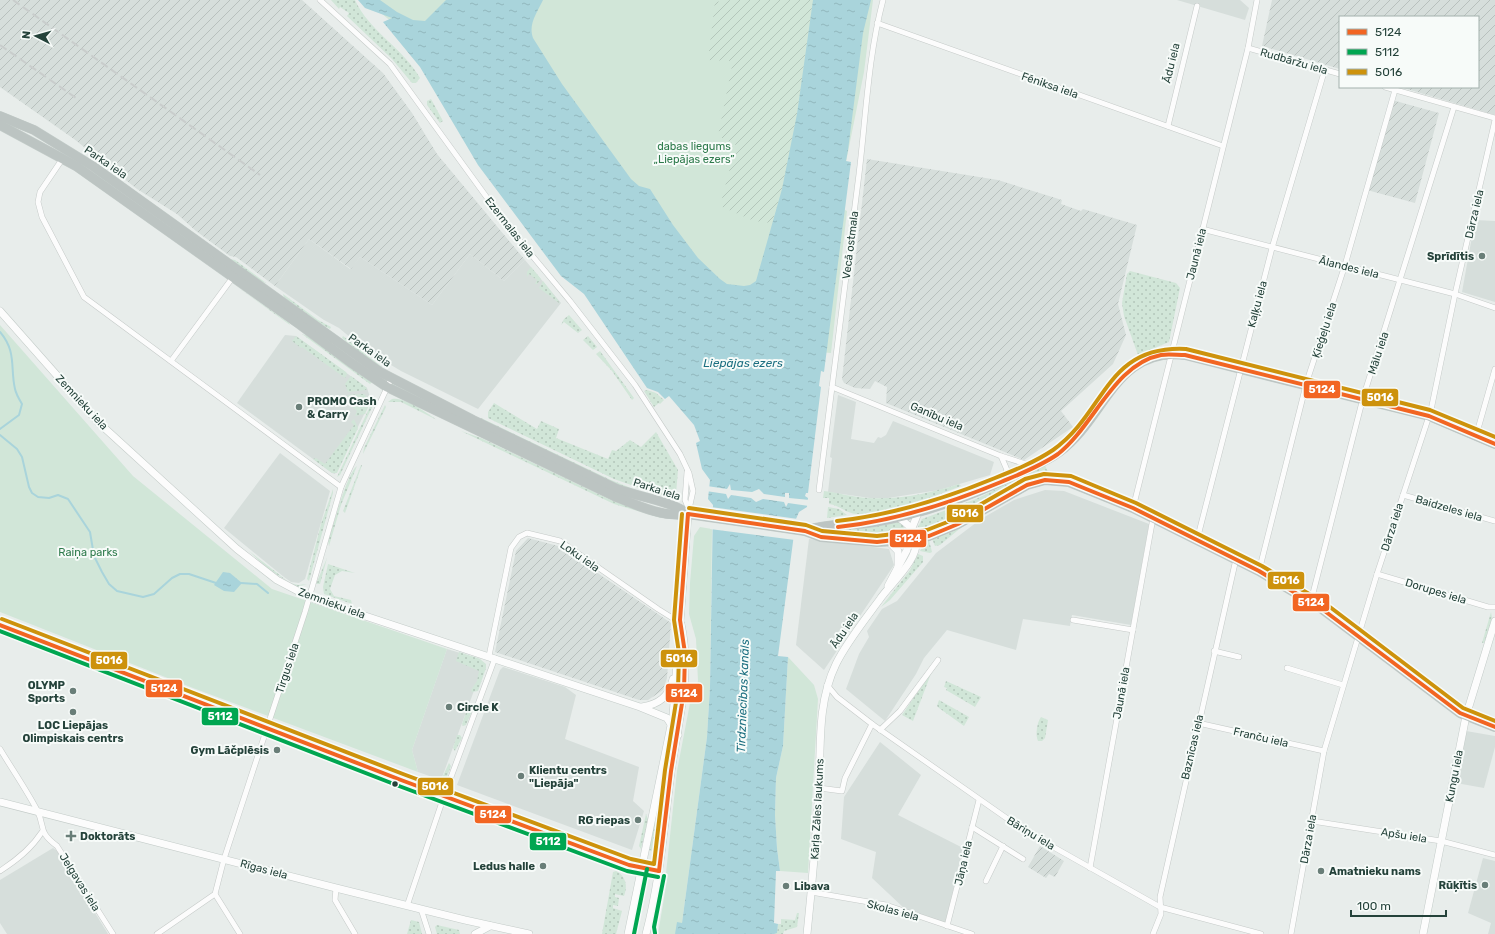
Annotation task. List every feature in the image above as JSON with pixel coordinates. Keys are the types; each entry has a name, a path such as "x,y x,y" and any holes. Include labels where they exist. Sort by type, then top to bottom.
{"highway":[{"name":"Parka iela","path":"0,116 34,130 65,155 350,362 389,383 635,496 688,511"},
{"name":"Parka iela","path":"0,125 94,167 389,383"},
{"path":"806,531 812,529 850,526 899,518 918,513 1003,481 1045,461 1071,443 1089,423 1116,383 1126,372 1141,361 1158,355 1172,353 1241,368 1363,398 1428,416 1495,444"},
{"path":"688,511 706,517 806,531 821,537 889,542 930,536 958,524 1027,484 1045,480 1058,480 1081,486 1133,508 1259,571 1311,601 1466,716 1495,727"}],"main road":[{"name":"Zemnieku iela","path":"0,311 100,423 237,549 277,580 309,597 640,707 667,718 678,735"},
{"path":"627,933 672,724 688,511"},
{"name":"Ādu iela","path":"827,685 836,663 886,591 909,562 915,550 912,528 918,513"},
{"path":"899,518 912,528"},
{"name":"Ādu iela","path":"886,591 913,539"},
{"path":"889,542 898,551 900,559 897,569"},
{"path":"648,932 659,871 671,771 682,711 685,670 683,636 680,620"},
{"name":"Kungu iela","path":"1423,934 1466,716 1495,621"},
{"path":"0,624 444,796 641,868 659,871"},
{"path":"640,707 654,704 668,694 676,663"},
{"name":"Kārļa Zāles laukums","path":"807,934 812,892 819,788 822,709 827,685"},
{"name":"Rīgas iela","path":"0,802 407,906 529,934"},
{"path":"478,934 490,926"}],"street":[{"name":"Ezermalas iela","path":"320,0 380,54 401,78 509,228 625,370 686,467 693,491 693,498 688,511"},
{"name":"Vecā ostmala","path":"819,490 877,23 883,0"},
{"name":"Jaunā iela","path":"1133,508 1248,48 1257,0"},
{"name":"Ādu iela","path":"1168,126 1198,6"},
{"name":"Fēniksa iela","path":"877,23 1029,79 1223,146"},
{"name":"Rudbāržu iela","path":"1248,48 1339,74"},
{"name":"Kaļķu iela","path":"1197,540 1272,248 1325,69"},
{"path":"1388,88 1495,119"},
{"name":"Ķieģeļu iela","path":"1259,571 1306,384 1344,265 1395,90"},
{"name":"Mālu iela","path":"1311,601 1363,398 1454,107"},
{"name":"Dārza iela","path":"1291,934 1324,751 1377,574 1428,416 1495,119"},
{"path":"65,155 40,192 38,202 42,217 66,266 84,296 341,487"},
{"name":"Ālandes iela","path":"1202,229 1455,294 1495,308"},
{"path":"171,361 233,277"},
{"path":"1476,436 1495,369"},
{"name":"Tirgus iela","path":"215,894 224,859 309,597 341,487 389,383"},
{"name":"Ganību iela","path":"832,387 1001,456 1032,466"},
{"path":"1001,456 1006,470 1003,481"},
{"name":"Baidzeles iela","path":"1403,495 1495,520"},
{"name":"Jaunā iela","path":"1090,868 1153,518"},
{"name":"Loku iela","path":"492,657 511,548 519,537 527,533 560,541 658,609 674,619 680,620"},
{"name":"Baznīcas iela","path":"1153,934 1160,918 1160,897 1214,651 1236,560"},
{"name":"Dorupes iela","path":"1377,574 1488,607 1495,607"},
{"path":"1073,620 1133,630"},
{"path":"1214,651 1239,656"},
{"path":"407,906 492,657"},
{"path":"880,730 900,711 938,660"},
{"path":"1287,668 1343,685"},
{"name":"Bāriņu iela","path":"827,685 836,696 880,730 1025,831 1160,907 1261,934"},
{"name":"Franču iela","path":"1198,723 1324,751"},
{"path":"819,788 842,791 845,778 872,724"},
{"path":"0,749 37,811 42,832 35,844 19,859 0,871"},
{"name":"Jāņa iela","path":"947,926 979,800"},
{"name":"Apšu iela","path":"1312,822 1441,841 1495,855"},
{"path":"972,827 1023,858"},
{"name":"Jelgavas iela","path":"42,832 46,838 57,846 113,934"},
{"path":"986,881 1003,846"},
{"path":"336,888 335,900 355,934"},
{"name":"Skolas iela","path":"812,892 886,906 972,934"},
{"path":"157,934 215,894 240,934"},
{"path":"421,909 429,934"},
{"path":"1230,934 1232,927"}],"shaded area":[{"path":"0,0 302,0 383,73 412,113 437,154 525,260 504,281 470,254 432,305 360,257 351,269 309,239 275,286 236,257 230,256 196,231 177,214 137,189 74,139 0,87"},
{"path":"1177,0 1240,0 1249,8 1245,20"},
{"path":"1272,0 1495,0 1495,115 1403,88 1479,88 1479,16 1339,16 1339,69 1262,46"},
{"path":"1392,100 1439,113 1415,203 1367,190"},
{"path":"867,159 998,180 1062,200 1061,204 1081,211 1083,209 1137,225 1118,304 1126,335 1113,364 1061,411 1073,427 1024,460 886,403 887,387 875,381 870,389 855,388 844,383 842,379"},
{"name":"Sprīdītis","path":"1475,220 1495,221 1495,302 1462,292"},
{"path":"309,239 350,269 360,257 432,305 470,254 504,281 525,260 561,303 478,409 401,371 363,348 339,328 324,320 275,286"},
{"path":"285,335 296,336 367,388 371,400 335,474 237,403"},
{"path":"838,395 856,402 851,439 874,443 878,437 881,438 886,435 893,421 994,462 990,475 939,490 888,498 870,498 828,492 832,458 830,457"},
{"path":"280,453 330,491 305,579 299,583 291,582 284,577 224,528"},
{"path":"1045,490 1064,491 1149,524 1131,625 1072,615 1070,626 1023,619 1016,650 947,630 924,658 916,674 885,721 846,689 859,654 869,637 867,631 882,609 897,601 936,553 981,519 1014,500"},
{"path":"528,538 558,546 671,623 667,678 663,690 648,700 639,700 495,652 516,551"},
{"path":"809,539 889,549 894,565 824,670 796,645"},
{"path":"447,649 480,659 482,669 441,780 418,772 412,750"},
{"path":"503,667 565,687 576,695 565,739 639,767 633,801 644,811 632,850 457,785 500,670"},
{"path":"1466,731 1495,736 1495,747 1484,788 1456,783"},
{"path":"880,742 921,775 898,815 963,848 945,924 905,909 872,878 876,852 841,839 844,797"},
{"path":"1040,846 1064,861 1055,877 1049,874 1046,878 1028,867"},
{"path":"53,848 57,851 108,934 7,934 0,923 0,880"},
{"name":"Rūķītis","path":"1483,858 1495,861 1495,934 1488,934 1491,923 1468,913"}],"green space":[{"path":"331,0 355,0 369,21 413,67 420,78 416,83 412,83 392,59 347,16 349,13 340,7 339,9"},
{"name":"dabas liegums „Liepājas ezers”","path":"366,0 873,0 864,72 846,162 845,210 847,211 831,353 651,338 423,49"},
{"path":"731,0 813,0 797,114 782,189 772,223 754,221 720,206 736,145 718,136 733,61 708,60 715,2"},
{"path":"431,99 443,121 440,123 427,105 427,101"},
{"path":"229,259 235,260 266,283 260,281"},
{"path":"531,267 541,279 537,284 535,284 537,280 529,274 527,277 527,272"},
{"path":"1130,271 1176,283 1180,288 1169,342 1138,355 1124,316 1122,303 1127,274"},
{"path":"543,281 560,303 539,288"},
{"path":"236,286 289,323 290,325"},
{"path":"283,294 318,320 331,327 330,329 315,321 284,298"},
{"path":"569,315 582,330 578,333 564,322 561,325 564,319"},
{"name":"Raiņa parks","path":"0,325 133,476 272,589 447,649 412,750 418,772 193,688 0,612"},
{"path":"302,334 308,336 372,382 370,384"},
{"path":"296,336 346,372 347,374 345,378 292,341"},
{"path":"343,336 382,367 381,369 342,338"},
{"path":"588,336 597,347 593,350 583,340"},
{"path":"600,351 634,398 632,400 612,371 596,354"},
{"path":"351,376 367,388 366,390 348,392 345,384"},
{"path":"647,390 656,393 664,400 654,407 644,391"},
{"path":"364,394 371,401 365,414 355,416 357,411 347,403 348,395"},
{"path":"392,399 409,402 437,420 401,402 388,402"},
{"path":"373,400 375,401 340,475 337,477"},
{"path":"494,403 537,429 541,421 559,429 556,438 608,459 612,450 616,451 630,440 641,447 656,432 678,470 676,494 668,496 668,498 614,479 488,418 488,412"},
{"path":"385,405 386,407 363,454 364,448"},
{"path":"481,418 611,480 641,492 619,486 480,419"},
{"path":"354,419 358,428 337,473 332,473 313,459 316,458 325,464 354,425 351,422"},
{"path":"461,431 481,438 613,501 661,516 661,518 614,504"},
{"path":"362,465 345,513 343,511"},
{"path":"1045,465 1047,470 1066,478 1050,475 1035,477 932,530 924,532 918,527 922,519 976,499"},
{"path":"357,466 341,505 329,546 328,541 341,501 349,479"},
{"path":"959,484 961,486 909,505 869,514 850,513 829,504 829,498 823,498 824,491 868,498 903,497 926,493"},
{"path":"333,489 309,581 307,579 321,524"},
{"path":"919,505 921,507 884,517 820,524 832,520 891,513"},
{"path":"828,507 839,509 847,515 827,518"},
{"path":"898,522 903,525 905,531 903,538 867,538 820,532 876,526"},
{"path":"963,526 940,545 935,546 932,539"},
{"path":"700,527 712,529 710,687 707,737 682,923 675,934 658,934 668,874 666,873 677,771 690,703 698,681 696,639 689,614 694,536"},
{"path":"929,540 932,552 920,551 925,543"},
{"path":"249,551 288,581 268,569"},
{"path":"918,554 923,556 923,562 890,600 881,607 910,570"},
{"path":"327,558 320,584 316,584"},
{"path":"328,564 355,573 342,571 335,575 330,589 334,596 351,600 352,604 324,594 323,587"},
{"path":"291,583 298,585 307,584 297,587"},
{"path":"1491,612 1492,618 1484,643 1482,643"},
{"path":"459,652 480,659 486,664 478,691 472,692 471,690 477,681 479,671 456,661"},
{"path":"788,657 814,685 818,699 808,873 780,871 777,848 775,815 776,778 783,746"},
{"path":"932,671 913,721 902,715"},
{"path":"946,681 981,697 975,707 946,690 947,688 944,687"},
{"path":"939,700 969,717 964,726 937,706"},
{"path":"472,706 473,709 466,725 463,726 462,724 468,707"},
{"path":"1041,717 1048,720 1045,738 1042,741 1038,741 1037,729 1038,722"},
{"path":"457,735 460,735 462,738 455,751 453,748"},
{"path":"449,763 451,766 445,782 441,780"},
{"path":"664,792 665,795 657,852 649,850 660,798"},
{"path":"646,814 648,819 641,849 639,846"},
{"path":"616,871 624,878 626,889 624,896 615,894 615,897 619,898 618,906 613,905 613,908 622,911 616,934 602,934 613,872"},
{"path":"797,913 799,913 797,927 784,931 783,934 774,934 777,932 778,924 781,924 781,919 795,920"},
{"path":"411,920 419,922 422,934 407,934"},
{"path":"437,925 459,930 460,934 437,934 435,927"}],"water":[{"name":"Liepājas ezers","path":"358,0 380,0 397,12 413,20 425,21 446,0 543,0 532,23 533,38 562,84 631,179 639,186 650,189 673,225 698,258 727,284 744,286 750,285 756,281 782,189 797,114 813,0 871,0 863,33 846,161 851,162 824,372 821,371 819,386 821,387 808,493 806,493 805,496 808,498 807,507 799,512 796,519 778,656 788,657 783,746 776,778 775,815 780,871 776,871 774,923 778,924 777,933 675,934 677,922 682,923 707,737 710,687 713,505 708,499 710,480 702,469 696,443 700,441 694,425 669,396 665,399 658,392 647,388 584,294 561,276 478,165 420,67 383,22 392,18 365,8"},
{"path":"223,572 230,573 242,583 234,592 224,591 214,585"}],"pier":[{"path":"730,484 731,490 752,492 759,489 764,494 785,497 785,493 789,493 789,498 810,500 809,506 788,503 786,507 784,502 763,499 756,502 751,498 731,495 728,499 726,494 706,491 707,486 727,489"},
{"path":"711,507 798,519 795,540 710,529"}],"waterway":[{"path":"0,332 9,346 15,389 22,404 19,415 0,429"},
{"path":"0,435 17,449 22,457 29,487 32,493 38,497 49,498 58,495 68,499 90,532 94,556 102,572 109,584 117,591 143,597 154,594 172,578 180,574 189,574 216,583"},
{"path":"241,583 257,584 268,593"}],"railway":[{"path":"13,0 260,175"},
{"path":"0,45 79,100"}],"transit line":[{"name":"5016","path":"837,521 878,515 957,493 1017,469 1039,458 1053,450 1071,435 1122,369 1138,358 1159,351 1186,349 1430,410 1495,437"},
{"name":"5124","path":"838,527 880,521 901,516 961,497 1030,470 1058,454 1071,442 1105,397 1130,370 1145,361 1161,355 1185,355 1429,416 1495,444"},
{"name":"5016","path":"689,508 806,525 822,531 877,536 927,530 955,519 1025,479 1044,474 1071,476 1136,503 1262,566 1326,604 1463,708 1495,721"},
{"name":"5124","path":"688,514 805,531 821,537 877,542 929,536 958,524 1027,485 1045,480 1069,482 1133,508 1259,571 1322,609 1460,713 1495,727"},
{"name":"5016","path":"2,619 403,774 631,859 654,864 665,770 678,690 679,653 674,620 682,514"},
{"name":"5124","path":"659,871 671,771 684,691 685,653 680,620 688,514"},
{"name":"5124","path":"0,625 401,780 629,865 659,871"},
{"name":"5112","path":"0,631 399,786 627,871 658,877"},
{"name":"5112","path":"634,934 647,869"},
{"name":"5112","path":"655,933 654,927 664,876"}],"place":[{"name":"Sprīdītis","path":"1482,256"},
{"name":"PROMO Cash & Carry","path":"299,407"},
{"name":"OLYMP Sports","path":"73,691"},
{"name":"Circle K","path":"449,707"},
{"name":"LOC Liepājas Olimpiskais centrs","path":"73,712"},
{"name":"Gym Lāčplēsis","path":"277,750"},
{"name":"Klientu centrs \"Liepāja\"","path":"521,776"},
{"name":"RG riepas","path":"638,820"},
{"name":"Doktorāts","path":"71,836"},
{"name":"Ledus halle","path":"543,866"},
{"name":"Amatnieku nams","path":"1321,871"},
{"name":"Rūķītis","path":"1485,885"},
{"name":"Libava","path":"786,886"}],"water label":[{"name":"Tirdzniecības kanāls","path":"743,696"}]}
